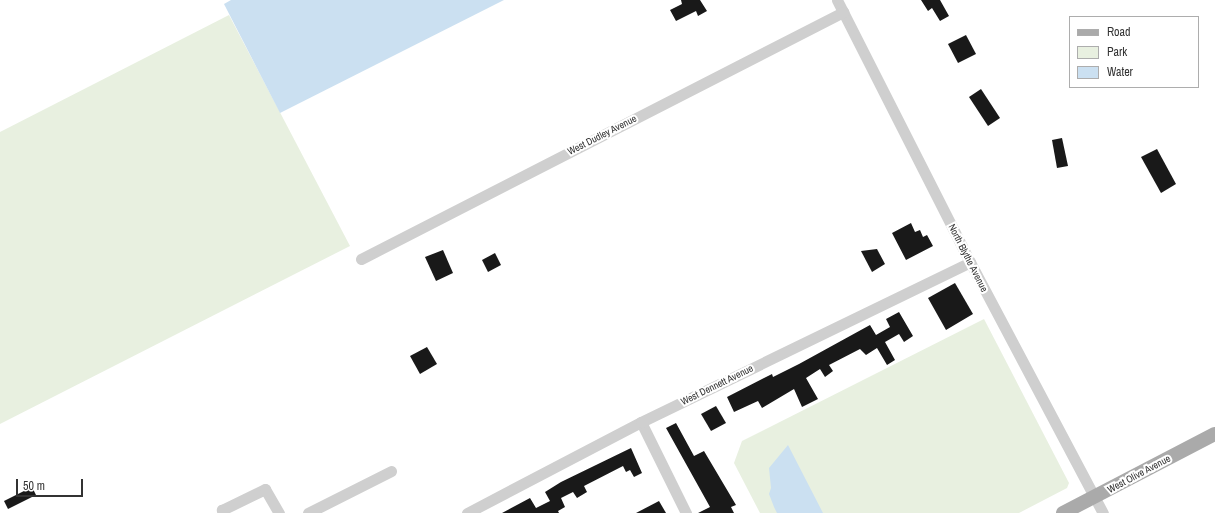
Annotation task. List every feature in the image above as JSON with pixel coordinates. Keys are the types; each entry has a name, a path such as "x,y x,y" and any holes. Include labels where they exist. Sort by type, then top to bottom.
{"main road":[{"name":"West Olive Avenue","path":"1063,513 1215,434"}],"street":[{"name":"North Blythe Avenue","path":"837,0 970,262 1103,513"},
{"name":"West Dudley Avenue","path":"362,259 843,12"},
{"name":"West Dennett Avenue","path":"467,513 641,422 970,262"},
{"path":"641,422 686,513"},
{"path":"308,513 391,471"},
{"path":"220,512 265,489 279,513"}],"green space":[{"path":"229,15 350,246 0,424 0,132"},
{"path":"984,319 1069,483 1067,488 1019,513 760,513 734,463 742,441"}],"water":[{"path":"231,0 504,0 280,113 224,4"},
{"path":"788,445 823,513 777,513 769,494 771,488 769,468"}],"building":[{"path":"681,0 700,0 707,11 698,16 696,11 676,21 670,10 682,4"},
{"path":"921,0 940,0 949,16 940,21 932,8 928,11"},
{"path":"966,35 976,54 958,63 948,44"},
{"path":"981,89 1000,118 988,126 969,97"},
{"path":"1062,138 1068,166 1057,168 1052,140"},
{"path":"1157,149 1176,184 1161,193 1141,157"},
{"path":"911,223 915,232 920,230 923,237 927,235 933,246 906,260 892,233"},
{"path":"877,249 885,264 872,272 861,251"},
{"path":"443,250 453,273 436,281 425,257"},
{"path":"495,253 501,265 488,272 482,260"},
{"path":"955,283 973,314 946,330 928,298"},
{"path":"899,312 913,336 904,342 899,334 885,342 895,360 887,365 877,348 866,355 860,349 829,365 833,371 825,377 820,369 806,378 818,399 802,407 794,389 762,408 758,401 734,412 727,397 772,374 773,377 799,364 870,325 876,335 890,327 886,319"},
{"path":"427,347 437,364 420,374 410,356"},
{"path":"716,406 726,423 711,431 701,414"},
{"path":"676,423 694,456 704,451 736,505 731,507 734,513 698,513 710,507 666,428"},
{"path":"631,448 642,473 634,477 630,470 626,472 623,466 584,486 587,492 577,498 573,492 561,498 565,507 558,511 559,513 502,513 530,498 536,508 550,501 545,492 561,482"},
{"path":"32,487 36,495 8,509 4,501"},
{"path":"659,501 666,513 636,513"}]}
